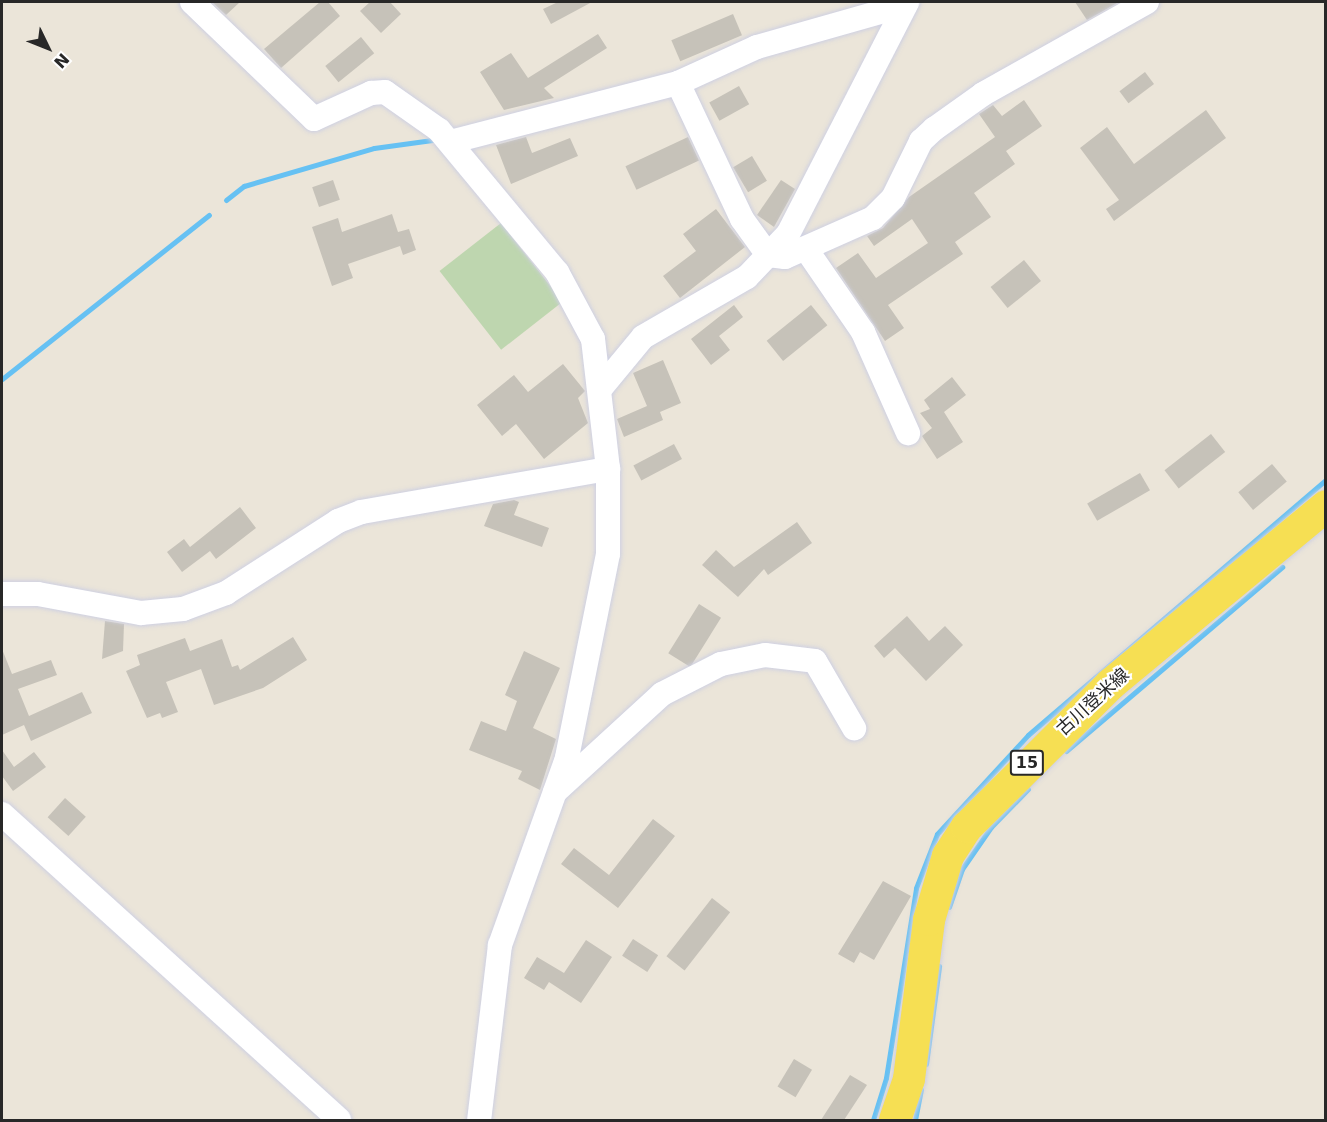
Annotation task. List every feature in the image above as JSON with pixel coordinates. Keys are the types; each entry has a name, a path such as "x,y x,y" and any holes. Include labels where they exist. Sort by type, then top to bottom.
{"main road":[{"name":"古川登米線","path":"895,1120 909,1079 929,920 948,855 967,827 1111,684 1326,506"}],"street":[{"path":"192,2 314,119 371,93 385,92 445,136 557,272 593,339 608,469 608,554 567,758 500,945 479,1120"},
{"path":"678,83 742,219 768,255 785,257 873,218 893,198 921,141 983,94 1147,2"},
{"path":"445,136 678,83 757,47 906,3"},
{"path":"600,389 644,337 690,315 747,277 788,234 906,3"},
{"path":"807,249 863,332 908,433"},
{"path":"2,594 38,594 141,613 183,609 226,593 338,521 361,512 608,469"},
{"path":"553,793 662,694 721,664 765,655 814,661 854,728"},
{"path":"2,814 339,1120"}],"green space":[{"path":"501,223 563,302 501,350 440,271"}],"building":[{"path":"212,2 240,2 226,15"},
{"path":"320,2 328,2 340,16 281,68 264,49"},
{"path":"370,2 390,2 401,14 381,33 360,11"},
{"path":"558,2 592,2 551,24 543,9"},
{"path":"1075,2 1119,2 1087,20"},
{"path":"733,14 742,35 680,61 671,40"},
{"path":"598,34 607,48 544,88 554,98 504,110 480,72 511,53 528,78"},
{"path":"361,37 374,53 338,82 325,66"},
{"path":"1145,72 1154,84 1128,103 1119,91"},
{"path":"739,86 749,104 719,121 709,102"},
{"path":"1024,100 1042,126 1006,151 1015,164 974,193 991,217 955,242 963,254 888,305 904,328 885,341 836,268 858,253 876,278 928,243 912,219 874,246 867,236 883,228 909,197 995,137 979,114 993,105 1002,116"},
{"path":"1206,110 1226,138 1114,221 1106,209 1119,200 1080,148 1107,127 1134,164"},
{"path":"526,137 532,153 570,138 578,156 511,184 496,145"},
{"path":"688,137 699,161 636,190 625,166"},
{"path":"752,156 767,181 748,192 733,167"},
{"path":"333,180 340,200 319,207 312,187"},
{"path":"781,180 795,189 774,227 757,215"},
{"path":"716,209 745,247 680,298 663,276 696,251 683,234"},
{"path":"392,214 398,232 409,229 416,250 403,255 400,246 348,264 353,278 332,286 312,227 338,218 342,232"},
{"path":"1024,260 1041,281 1008,308 991,287"},
{"path":"734,305 743,317 719,336 730,350 711,365 691,339"},
{"path":"811,305 827,325 783,361 767,341"},
{"path":"663,360 681,403 660,412 663,420 624,437 617,419 647,406 633,373"},
{"path":"563,364 585,391 578,398 588,423 544,459 516,424 502,436 477,405 514,375 528,392"},
{"path":"952,377 966,395 944,412 963,442 937,459 922,436 932,428 920,413 930,409 924,400"},
{"path":"1211,434 1225,452 1179,488 1165,470"},
{"path":"674,444 682,459 641,481 633,466"},
{"path":"1272,464 1287,482 1253,510 1238,492"},
{"path":"1140,473 1150,490 1097,521 1087,504"},
{"path":"514,500 519,502 514,515 549,528 542,547 484,526 493,504"},
{"path":"240,507 256,528 216,559 210,551 182,572 167,552 184,539 190,547"},
{"path":"797,522 812,543 768,575 764,569 738,597 702,565 716,550 734,567"},
{"path":"699,604 721,618 690,667 668,653"},
{"path":"907,616 929,641 945,626 963,645 926,681 895,648 884,658 874,646"},
{"path":"105,621 124,624 123,651 102,659"},
{"path":"293,637 307,660 263,688 214,705 201,669 166,682 178,712 162,718 160,713 147,718 126,671 140,665 137,655 185,638 190,651 222,639 232,667 238,665 240,670"},
{"path":"2,649 12,674 51,660 57,675 18,689 29,716 82,692 92,713 31,741 24,725 2,735"},
{"path":"524,651 560,668 533,728 556,739 540,790 518,779 522,771 469,750 481,721 506,731 517,701 505,695"},
{"path":"2,750 14,767 34,752 46,767 13,791 2,776"},
{"path":"65,798 86,817 68,836 48,817"},
{"path":"653,819 675,836 618,908 561,864 574,848 609,875"},
{"path":"883,881 911,896 874,960 860,952 854,963 838,954"},
{"path":"712,898 730,912 685,970 666,956"},
{"path":"633,939 658,955 647,972 622,956"},
{"path":"586,940 612,957 581,1003 549,982 544,990 524,978 537,957 564,973"},
{"path":"794,1059 812,1070 796,1097 778,1086"},
{"path":"850,1075 867,1085 844,1120 821,1120"}],"waterway":[{"path":"226,200 244,186 374,148 439,139"},
{"path":"2,379 209,215"},
{"path":"873,1120 886,1078 916,888 937,834 1028,735 1326,480"},
{"path":"1066,751 1282,567"},
{"path":"949,907 962,869 991,827 1028,789"},
{"path":"926,1064 939,966"},
{"path":"915,1120 921,1090"}]}
